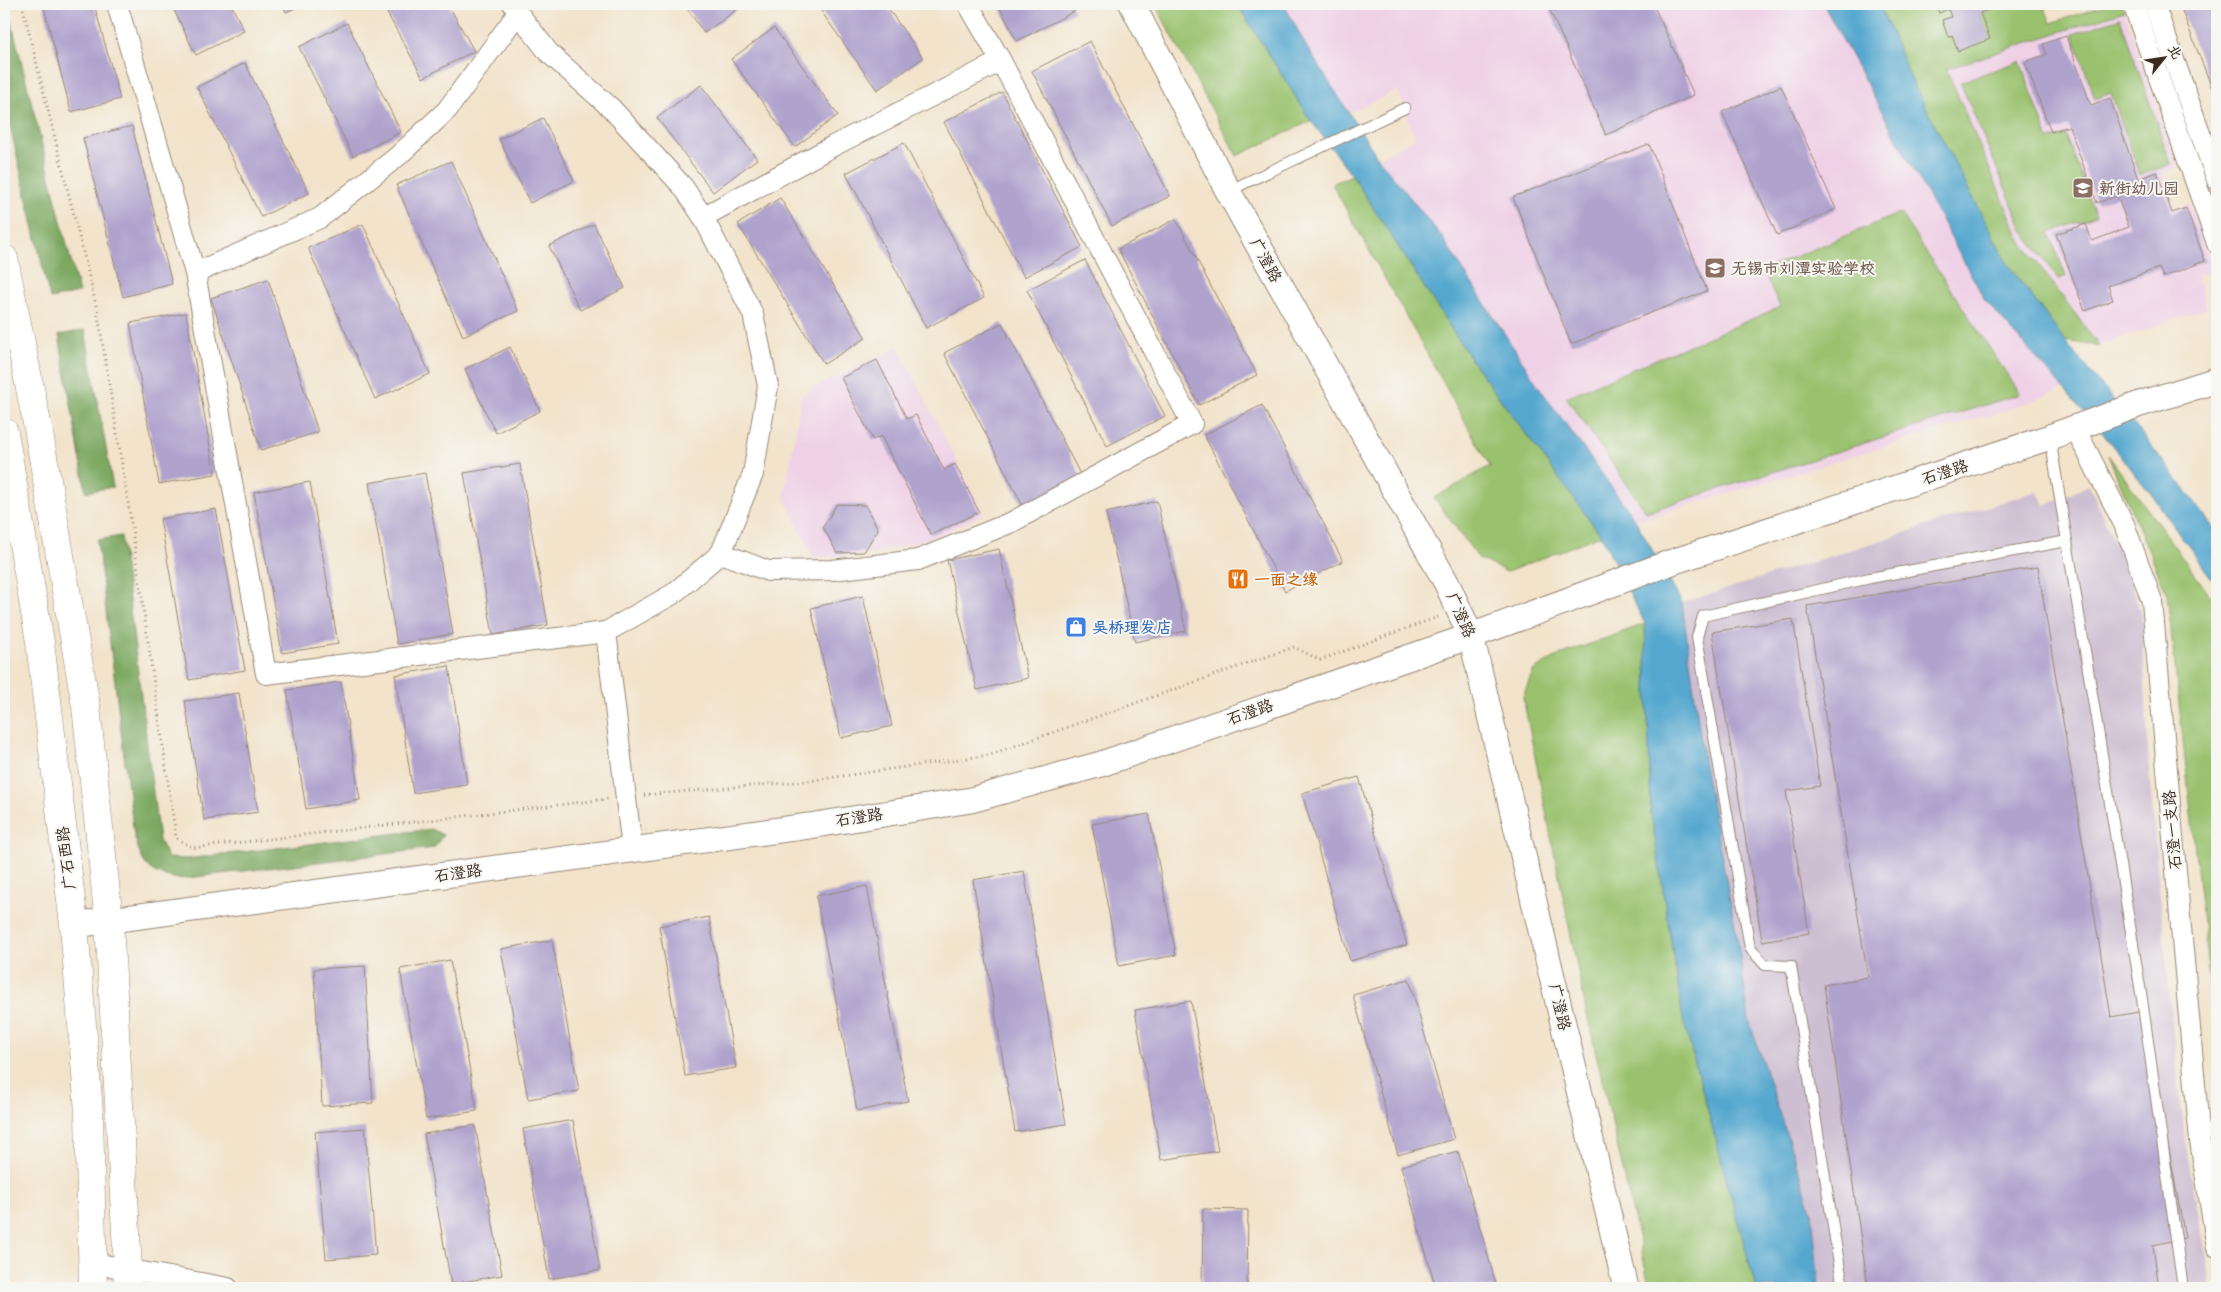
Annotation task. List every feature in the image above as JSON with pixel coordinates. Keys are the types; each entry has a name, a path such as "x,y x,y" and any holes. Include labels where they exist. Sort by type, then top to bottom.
{"main road":[{"path":"4,260 38,428 86,706 109,921 127,1279"},
{"name":"广石西路","path":"4,432 40,642 74,925 89,1112 93,1276"}],"street":[{"path":"117,4 195,273 266,674 606,632 673,594 721,553 753,474 768,386 753,314 703,217 684,188 611,108 549,53 515,8 447,110 398,156 320,218 195,273"},
{"path":"721,553 768,571 832,570 918,560 1012,522 1192,424 1001,62 968,4"},
{"name":"广澄路","path":"1132,4 1228,191 1447,584 1471,636 1626,1288"},
{"path":"2133,4 2217,243"},
{"path":"2154,4 2217,180"},
{"path":"703,217 833,146 1001,62"},
{"name":"石澄路","path":"74,925 632,848 809,826 971,800 1101,764 1471,636 1672,562 2075,428 2140,404 2217,380"},
{"name":"石澄一支路","path":"2075,428 2124,524 2152,601 2200,1141 2217,1247"},
{"path":"606,632 632,848"},
{"path":"93,1276 228,1288"}],"lane":[{"path":"1228,191 1405,108"},
{"path":"2050,436 2142,999 2183,1288"},
{"path":"1843,1288 1791,966 1765,965 1750,948 1698,637 1703,616 1870,578 2067,541"}],"shaded area":[{"name":"无锡市刘潭实验学校","path":"1284,4 1823,4 1985,300 2063,389 2013,408 1636,521 1541,390 1441,236 1378,158 1415,138 1398,90 1349,113 1306,46"},
{"name":"新街幼儿园","path":"2124,11 2178,167 2163,172 2175,209 2190,204 2214,270 2196,276 2207,308 2099,346 2021,241 1945,69"},
{"path":"898,347 984,514 931,539 868,555 813,557 784,497 802,394"},
{"path":"2089,485 2130,577 2142,619 2149,771 2169,996 2185,1141 2212,1288 1819,1288 1812,1212 1749,1020 1738,942 1704,764 1682,603 2037,491 2045,506"}],"green space":[{"path":"4,4 7,4 79,293 50,299 4,100"},
{"path":"1155,4 1237,4 1311,121 1237,156"},
{"path":"1879,4 2043,4 2051,23 2110,4 2121,4 2124,11 1946,69 2021,241 2099,346 2065,341 2007,263 1911,79"},
{"path":"2120,18 2171,164 2140,175 2111,93 2095,99 2073,34"},
{"path":"2020,61 2049,140 2066,135 2096,216 2049,233 2066,276 2058,279 2024,232 1960,82"},
{"path":"1352,175 1472,361 1601,535 1507,572 1479,559 1434,498 1490,466 1332,184"},
{"path":"1900,213 2020,394 1646,512 1566,397 1780,307 1763,270"},
{"path":"85,330 113,487 86,492 59,335"},
{"path":"2108,455 2217,605 2217,1051 2167,594"},
{"path":"121,536 159,840 168,858 186,859 431,829 443,835 434,848 179,879 153,871 143,861 134,835 97,540"},
{"path":"1645,624 1651,813 1683,1019 1756,1288 1650,1288 1584,1001 1523,697 1533,671 1557,656"}],"water":[{"path":"1237,4 1284,4 1306,46 1378,158 1441,236 1541,390 1636,521 1682,603 1704,764 1738,942 1749,1020 1812,1212 1819,1288 1756,1288 1683,1019 1651,813 1645,624 1601,535 1472,361 1352,175 1311,121"},
{"path":"1823,4 1879,4 1911,79 2007,263 2065,341 2146,439 2217,531 2217,586 2151,494 2100,430 1985,300"}],"building":[{"path":"43,4 94,4 120,99 71,112"},
{"path":"171,4 231,4 244,31 196,55"},
{"path":"282,4 304,4 286,12"},
{"path":"382,4 448,4 474,51 423,78"},
{"path":"684,4 745,4 704,33"},
{"path":"816,4 885,4 923,58 877,90"},
{"path":"998,4 1071,4 1075,11 1017,41"},
{"path":"1547,4 1653,4 1694,95 1606,135"},
{"path":"1936,4 1986,4 1988,10 1980,13 1990,39 1958,51 1952,35 1948,37 1942,20 1951,17 1948,9 1939,13"},
{"path":"2199,4 2217,4 2217,101 2182,11"},
{"path":"347,23 401,132 353,156 299,47"},
{"path":"774,28 838,115 795,147 731,59"},
{"path":"2066,36 2091,105 2110,98 2138,179 2157,172 2172,213 2186,208 2205,261 2163,277 2159,268 2108,286 2113,300 2085,311 2056,234 2086,224 2092,241 2129,227 2117,196 2097,203 2069,126 2051,132 2025,62 2047,54 2043,44"},
{"path":"1090,41 1170,196 1112,226 1032,71"},
{"path":"245,63 309,193 261,217 197,87"},
{"path":"701,85 757,159 713,192 657,118"},
{"path":"1781,86 1836,209 1777,235 1722,112"},
{"path":"1002,92 1082,247 1024,277 944,122"},
{"path":"543,118 574,181 530,203 499,139"},
{"path":"132,126 172,284 123,297 83,138"},
{"path":"904,143 984,298 926,328 846,173"},
{"path":"1649,144 1707,291 1571,344 1513,197"},
{"path":"451,161 518,311 463,336 396,185"},
{"path":"780,198 866,338 824,364 738,224"},
{"path":"1176,219 1257,375 1199,405 1118,249"},
{"path":"363,224 430,374 375,399 308,248"},
{"path":"594,224 625,288 580,310 549,246"},
{"path":"1085,260 1165,416 1107,446 1027,290"},
{"path":"268,279 318,432 261,450 211,298"},
{"path":"186,313 215,474 159,484 130,323"},
{"path":"1002,323 1082,478 1024,508 944,353"},
{"path":"510,347 540,411 496,433 465,369"},
{"path":"877,360 907,419 916,415 944,470 955,464 979,512 931,535 881,436 873,440 841,378"},
{"path":"1262,405 1343,561 1285,591 1204,435"},
{"path":"520,464 548,625 493,635 464,473"},
{"path":"425,473 453,634 397,644 369,483"},
{"path":"310,482 338,644 282,653 254,492"},
{"path":"1157,501 1186,631 1135,642 1106,513"},
{"path":"837,504 865,505 878,529 864,552 837,553 823,527"},
{"path":"216,509 245,670 189,680 160,519"},
{"path":"999,549 1028,678 977,690 947,560"},
{"path":"2038,567 2111,1017 2144,1011 2185,1238 2153,1245 2159,1288 1868,1288 1824,985 1868,977 1807,606"},
{"path":"863,596 892,726 841,738 811,608"},
{"path":"1793,619 1820,786 1786,791 1809,933 1762,941 1712,632"},
{"path":"449,666 467,785 413,793 395,675"},
{"path":"341,682 360,800 306,809 287,690"},
{"path":"239,693 258,812 204,820 185,701"},
{"path":"1359,777 1407,945 1350,961 1302,793"},
{"path":"1149,814 1176,955 1119,966 1092,824"},
{"path":"1024,871 1066,1124 1015,1132 973,880"},
{"path":"867,886 908,1101 857,1111 816,896"},
{"path":"709,917 736,1068 685,1076 659,926"},
{"path":"552,940 579,1091 528,1099 501,949"},
{"path":"450,960 477,1111 426,1119 400,969"},
{"path":"365,966 373,1103 322,1106 314,969"},
{"path":"1409,979 1454,1139 1398,1155 1353,995"},
{"path":"1191,1001 1218,1151 1161,1160 1135,1010"},
{"path":"573,1120 600,1270 549,1279 523,1129"},
{"path":"475,1125 502,1275 451,1284 424,1134"},
{"path":"365,1128 376,1255 326,1259 315,1132"},
{"path":"1458,1151 1497,1288 1436,1288 1401,1166"},
{"path":"1203,1209 1248,1210 1247,1288 1202,1288"}],"place":[{"name":"新街幼儿园","path":"2083,188"},
{"name":"无锡市刘潭实验学校","path":"1715,268"},
{"name":"一面之缘","path":"1238,579"},
{"name":"吴桥理发店","path":"1076,627"}]}
